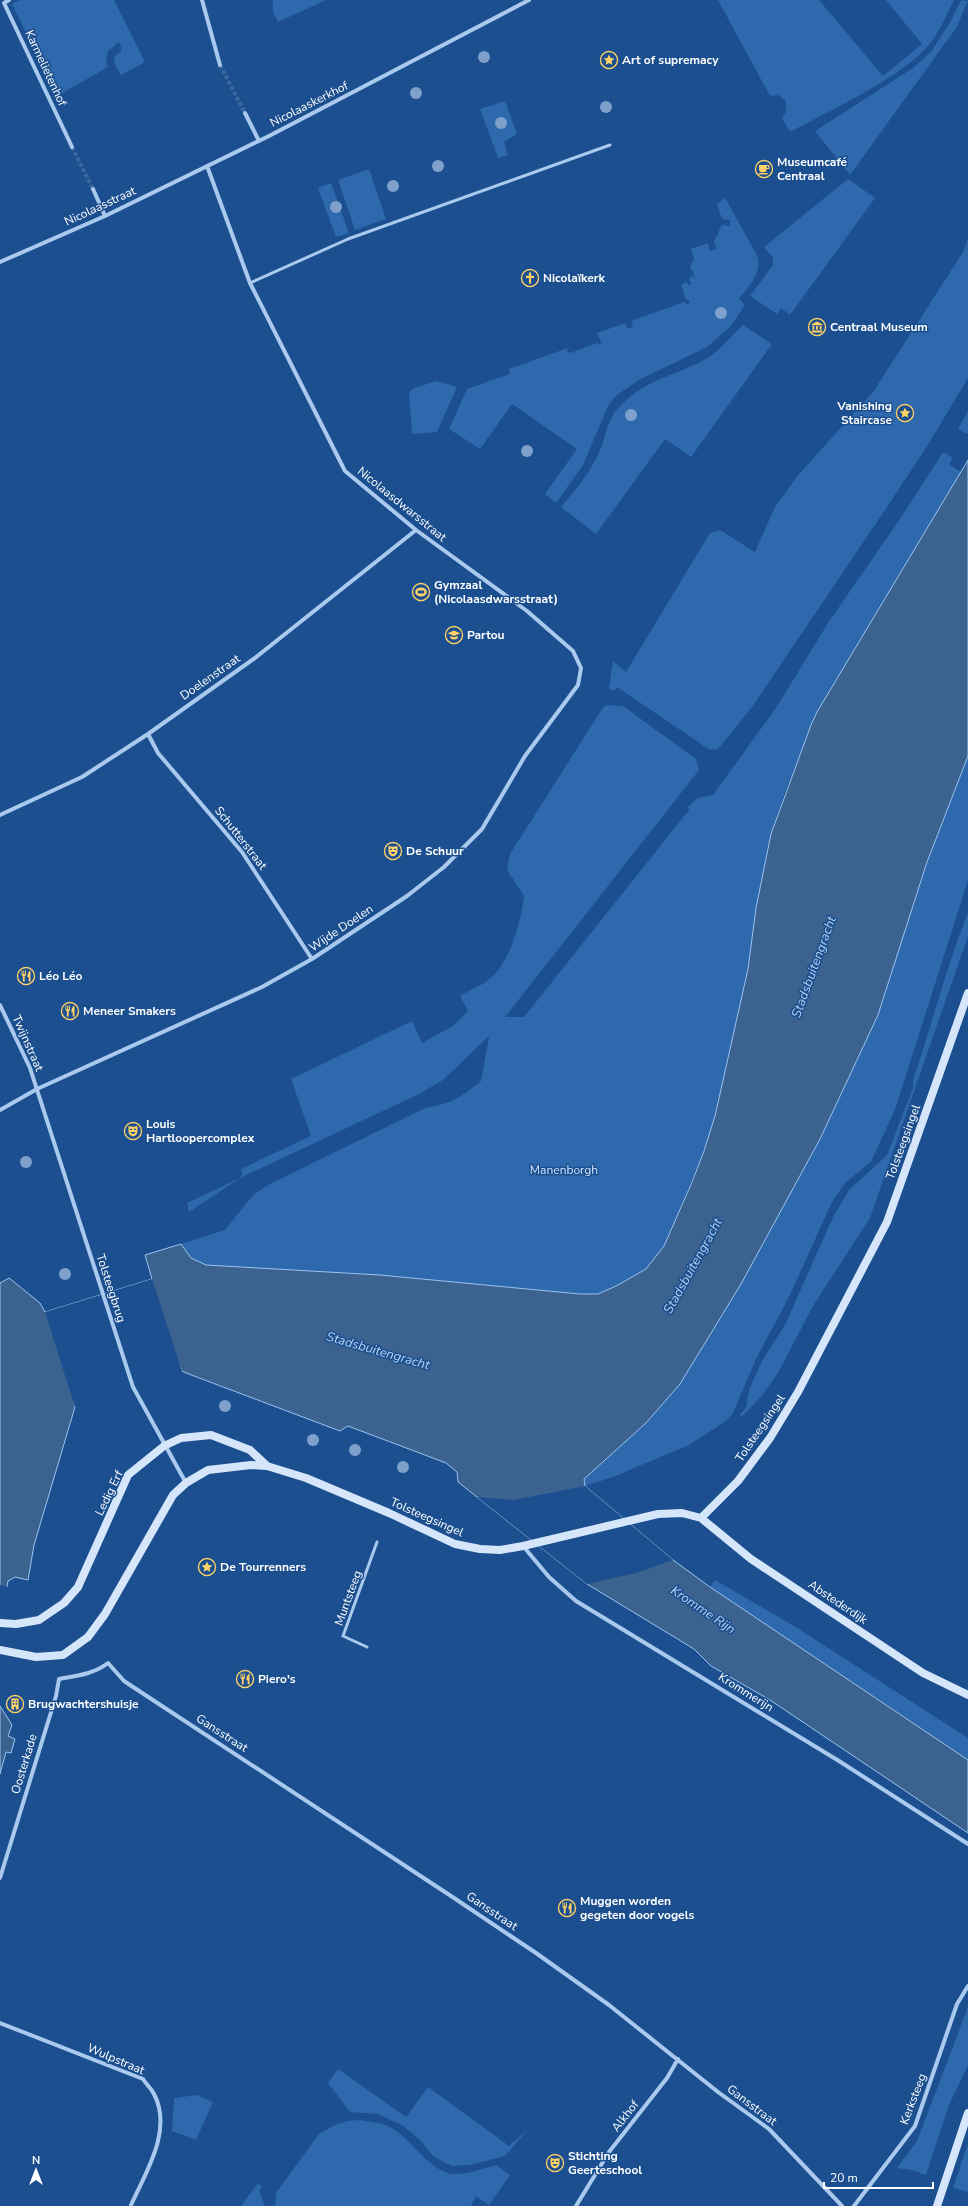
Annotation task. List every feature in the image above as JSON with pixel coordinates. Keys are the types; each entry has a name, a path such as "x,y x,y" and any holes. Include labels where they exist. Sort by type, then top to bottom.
{"street":[{"name":"Karmelietenhof","path":"9,0 4,3 72,147"},
{"path":"202,0 220,65"},
{"name":"Nicolaaskerkhof","path":"207,166 259,141 529,0"},
{"path":"245,113 259,141"},
{"path":"207,166 250,283"},
{"name":"Nicolaasstraat","path":"0,262 104,216 207,166"},
{"path":"93,189 104,216"},
{"name":"Nicolaasdwarsstraat","path":"250,283 345,471 416,530 527,611 573,651 581,668 578,685"},
{"name":"Doelenstraat","path":"0,815 82,777 148,734 255,658 416,530"},
{"name":"Wijde Doelen","path":"0,1110 37,1090 262,987 312,959 408,896 444,867 482,829 525,756 561,710 578,685"},
{"name":"Schutterstraat","path":"148,734 158,753 242,852 312,959"},
{"name":"Tolsteegsingel","path":"340,1492 455,1544 480,1549 500,1550 523,1546 534,1542 658,1514 682,1513 701,1518 738,1481 770,1438 798,1392 887,1222 968,993"},
{"name":"Twijnstraat","path":"0,1005 30,1068 37,1090"},
{"name":"Tolsteegbrug","path":"37,1090 133,1387 164,1446 186,1483"},
{"name":"Ledig Erf","path":"2,1623 39,1620 64,1603 78,1587 128,1475 164,1446 181,1438 211,1435 250,1450 267,1466"},
{"name":"Ledig Erf","path":"0,1650 36,1656 63,1655 88,1637 105,1614 173,1496 186,1483 208,1470 251,1465 267,1466 340,1492"},
{"name":"Abstederdijk","path":"701,1518 751,1559 924,1673 968,1695"},
{"name":"Krommerijn","path":"523,1546 549,1577 576,1601 833,1757 968,1844"},
{"name":"Gansstraat","path":"59,1679 87,1674 100,1669 108,1663 124,1682 257,1767 536,1952 608,2005 718,2092 769,2129 842,2206"},
{"name":"Oosterkade","path":"0,1878 56,1696 59,1679"},
{"name":"Kerksteeg","path":"854,2206 915,2126 957,2004 968,1986"},
{"name":"Wulpstraat","path":"0,2023 143,2079 154,2094 160,2112 158,2141 132,2205"},
{"name":"Alkhof","path":"576,2206 609,2152 667,2078 678,2060"},
{"path":"938,2206 968,2113"}],"lane":[{"path":"250,283 348,239 610,145"},
{"name":"Muntsteeg","path":"367,1647 343,1636 377,1542"}],"green space":[{"path":"20,0 114,0 145,62 121,75 115,65 114,57 122,50 119,42 108,51 106,62 108,67 57,96 12,4"},
{"path":"273,0 326,0 278,22 273,12"},
{"path":"718,0 819,0 883,76 922,44 886,0 954,0 932,41 920,54 904,67 866,92 790,132 782,118 786,112 786,101 778,95 770,96"},
{"path":"961,0 968,1 956,28 850,175 815,131 913,68 931,52 951,21"},
{"path":"505,101 517,134 504,142 508,155 498,158 480,109"},
{"path":"369,169 386,219 355,230 338,180"},
{"path":"848,179 875,198 790,315 781,308 777,314 750,296 773,265 773,258 764,247"},
{"path":"331,183 349,233 336,237 318,188"},
{"path":"725,198 757,255 757,273 751,284 739,299 745,305 730,327 707,347 639,380 617,395 609,404 583,465 556,503 545,494 577,449 512,404 480,449 449,429 467,389 510,374 509,369 568,348 567,351 570,353 597,343 600,345 601,342 597,333 625,323 628,329 633,327 631,321 684,302 688,305 690,301 686,299 681,285 687,282 688,285 691,284 689,280 691,276 695,277 690,267 694,259 691,249 708,243 710,251 716,249 714,241 722,225 730,226 730,220 722,219 717,204"},
{"path":"968,239 968,378 926,448 752,707 718,749 710,750 617,687 614,691 609,688 613,661 626,672 710,533 720,530 755,552 775,507 799,474 873,392 963,252"},
{"path":"743,325 772,344 691,457 665,439 596,534 561,507 591,467 599,453 609,422 620,406 642,388 688,368 712,355"},
{"path":"436,381 457,387 437,432 412,434 409,394 412,389"},
{"path":"968,411 968,433 967,434 958,429"},
{"name":"Manenborgh","path":"943,452 953,458 949,464 961,472 817,712 786,789 771,834 756,908 748,969 715,1116 704,1151 664,1246 646,1269 616,1286 598,1294 580,1294 380,1275 206,1265 191,1258 181,1244 225,1230 253,1195 268,1185 425,1108 449,1102 468,1091 481,1081 489,1037 492,1033 443,1080 419,1094 240,1178 242,1174 241,1169 311,1136 291,1079 412,1021 422,1043 453,1026 468,1011 460,996 489,980 499,969 510,950 518,928 524,896 507,870 510,854 602,709 606,705 623,706 696,759 699,770 505,1017 524,1017 689,810 688,807 698,798 713,795 776,708 828,623 904,513"},
{"path":"968,756 968,880 896,1107 871,1162 846,1182 833,1200 788,1299 756,1359 733,1413 726,1421 689,1445 613,1477 585,1486 584,1479 646,1423 680,1384 741,1284 820,1139 878,1015 927,862"},
{"path":"968,913 968,936 870,1218 813,1306 778,1373 760,1398 741,1417 740,1414 746,1408 749,1390 762,1361 785,1325 833,1217 849,1190 887,1155 913,1088 913,1080 946,975"},
{"path":"240,1178 189,1212 187,1203"},
{"path":"715,1580 794,1626 968,1738 968,1760 710,1587"},
{"path":"968,2007 968,2065 949,2105 926,2175 912,2170 897,2168 917,2141"},
{"path":"338,2069 406,2117 428,2087 509,2146 528,2129 505,2156 470,2165 452,2166 434,2157 420,2140 402,2125 377,2114 350,2112 328,2083"},
{"path":"197,2095 213,2102 196,2140 172,2131 174,2098"},
{"path":"359,2120 380,2123 392,2128 429,2162 446,2172 454,2174 465,2173 496,2165 510,2175 489,2205 476,2196 471,2206 275,2206 276,2193 319,2134 333,2126 347,2121"},
{"path":"968,2143 968,2192 953,2188"},
{"path":"258,2183 262,2187 259,2191 265,2206 241,2206"}],"water":[{"path":"968,460 968,756 927,862 878,1015 820,1139 741,1284 680,1384 646,1423 584,1479 585,1486 673,1560 710,1587 968,1760 968,1833 770,1700 711,1666 694,1649 587,1584 458,1482 457,1472 446,1463 348,1426 340,1431 186,1373 182,1371 178,1361 73,1397 75,1407 34,1545 28,1580 15,1577 8,1581 0,1622 0,1283 9,1278 40,1303 45,1312 152,1279 145,1255 181,1244 191,1258 206,1265 380,1275 580,1294 598,1294 616,1286 646,1269 664,1246 692,1182 715,1116 748,969 756,908 771,834 811,725 817,712"},
{"path":"0,1706 12,1725 8,1736 15,1739 11,1753 6,1752 0,1774"}],"pier":[{"path":"152,1279 182,1371 180,1371 177,1364 151,1372 75,1398 77,1406 75,1407 45,1312"},
{"path":"585,1486 673,1560 636,1573 587,1584 477,1497 514,1500"},
{"path":"0,1585 9,1587 0,1624"}],"tunnel":[{"path":"220,65 245,113"},
{"path":"72,147 93,189"}],"place":[{"name":"Art of supremacy","path":"609,60"},
{"name":"Museumcafé Centraal","path":"764,169"},
{"name":"Nicolaïkerk","path":"530,278"},
{"name":"Centraal Museum","path":"817,327"},
{"name":"Vanishing Staircase","path":"905,413"},
{"name":"Gymzaal (Nicolaasdwarsstraat)","path":"421,592"},
{"name":"Partou","path":"454,635"},
{"name":"De Schuur","path":"393,851"},
{"name":"Léo Léo","path":"26,976"},
{"name":"Meneer Smakers","path":"70,1011"},
{"name":"Louis Hartloopercomplex","path":"133,1131"},
{"name":"De Tourrenners","path":"207,1567"},
{"name":"Piero's","path":"245,1679"},
{"name":"Brugwachtershuisje","path":"15,1704"},
{"name":"Muggen worden gegeten door vogels","path":"567,1908"},
{"name":"Stichting Geerteschool","path":"555,2163"}],"water label":[{"name":"Stadsbuitengracht","path":"814,967"},
{"name":"Stadsbuitengracht","path":"693,1266"},
{"name":"Stadsbuitengracht","path":"378,1351"},
{"name":"Kromme Rijn","path":"703,1610"}]}
